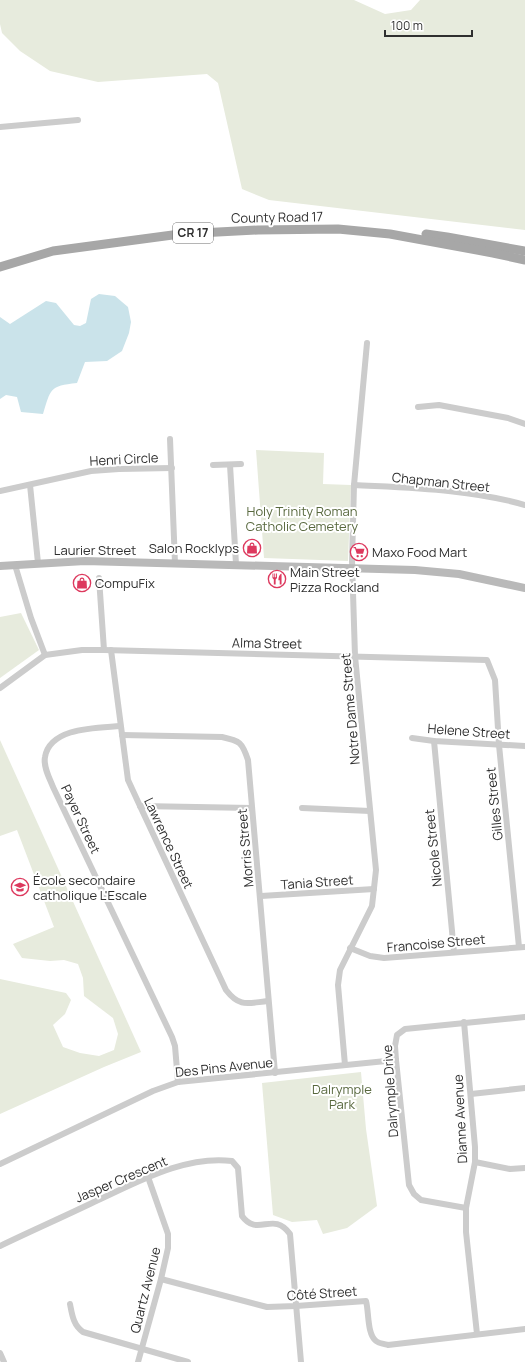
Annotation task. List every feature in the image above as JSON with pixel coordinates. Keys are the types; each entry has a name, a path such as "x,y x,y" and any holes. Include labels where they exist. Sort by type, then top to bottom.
{"main road":[{"name":"County Road 17","path":"0,267 53,251 180,234 250,230 338,229 390,234 525,260"},
{"name":"County Road 17","path":"390,234 411,233 447,237 525,251"},
{"name":"Laurier Street","path":"0,566 85,561 425,570 459,574 525,588"}],"street":[{"path":"0,126 78,120"},
{"name":"Notre Dame Street","path":"345,1065 338,985 340,970 372,906 376,870 356,656 352,567 354,485 367,343"},
{"path":"418,407 439,405 508,418 525,424"},
{"name":"Henri Circle","path":"170,439 175,563"},
{"path":"213,465 241,464"},
{"path":"230,465 236,564"},
{"name":"Henri Circle","path":"0,491 91,471 119,468 172,468"},
{"path":"30,485 38,563"},
{"name":"Chapman Street","path":"354,485 430,489 479,495 525,505"},
{"path":"0,688 45,655 31,618 16,564"},
{"name":"Lawrence Street","path":"99,578 108,650 128,780 226,990 234,999 243,1003 268,1001"},
{"name":"Alma Street","path":"45,655 82,650 108,650 488,660"},
{"name":"Gilles Street","path":"488,660 495,680 499,744 522,947"},
{"name":"Payer Street","path":"120,726 71,732 58,738 48,747 44,758 47,772 53,787 172,1037 178,1082"},
{"name":"Morris Street","path":"122,735 222,737 234,740 243,747 248,760 261,896 268,1001 275,1073"},
{"name":"Helene Street","path":"412,738 434,741 525,746"},
{"name":"Nicole Street","path":"434,741 454,952"},
{"path":"140,806 252,808"},
{"path":"302,808 370,811"},
{"name":"Tania Street","path":"261,896 374,889"},
{"name":"Francoise Street","path":"350,948 370,956 384,958 522,947"},
{"name":"Dalrymple Drive","path":"466,1208 421,1200 414,1194 409,1185 396,1060 395,1046 397,1035 405,1029 525,1017"},
{"name":"Dianne Avenue","path":"464,1022 476,1162 466,1208 466,1232 477,1334"},
{"name":"Des Pins Avenue","path":"0,1164 153,1091 178,1082 396,1060"},
{"path":"471,1094 525,1088"},
{"name":"Jasper Crescent","path":"0,1246 148,1177 193,1162 222,1160 232,1161 238,1168 242,1216 247,1222 253,1225 274,1223 281,1224 290,1234 301,1362"},
{"path":"476,1162 510,1169 525,1168"},
{"name":"Quartz Avenue","path":"138,1362 168,1248 168,1234 148,1177"},
{"name":"Côté Street","path":"161,1278 267,1307 366,1301 369,1312 370,1333 376,1341 388,1345 525,1329"},
{"path":"70,1304 74,1321 78,1328 83,1332 188,1362"},
{"path":"0,1353 4,1362"}],"green space":[{"path":"0,0 354,0 385,14 411,10 420,0 525,0 525,230 269,200 242,189 218,83 207,74 98,82 50,71 20,51 2,33 0,24"},
{"name":"Holy Trinity Roman Catholic Cemetery","path":"256,450 324,453 323,484 351,485 348,561 264,558"},
{"path":"21,613 39,650 0,678 0,617"},
{"path":"0,740 141,1052 0,1114 0,979 66,993 71,1000 65,1014 53,1025 63,1047 80,1053 99,1056 114,1050 118,1034 113,1018 84,996 83,978 78,964 64,960 50,961 22,958 13,944 54,927 17,830 0,836"},
{"name":"Dalrymple Park","path":"361,1072 366,1129 377,1206 347,1228 323,1234 317,1220 292,1222 273,1215 262,1083"}],"water":[{"path":"99,294 115,296 128,307 131,322 129,333 122,351 107,361 85,362 77,383 68,384 52,390 43,414 21,412 17,397 6,395 0,399 0,317 10,324 46,301 56,303 74,325 80,326 86,323 91,299"}],"place":[{"name":"Salon Rocklyps","path":"252,548"},
{"name":"Maxo Food Mart","path":"359,552"},
{"name":"Main Street Pizza Rockland","path":"277,579"},
{"name":"CompuFix","path":"82,583"},
{"name":"École secondaire catholique L'Escale","path":"20,887"}]}
